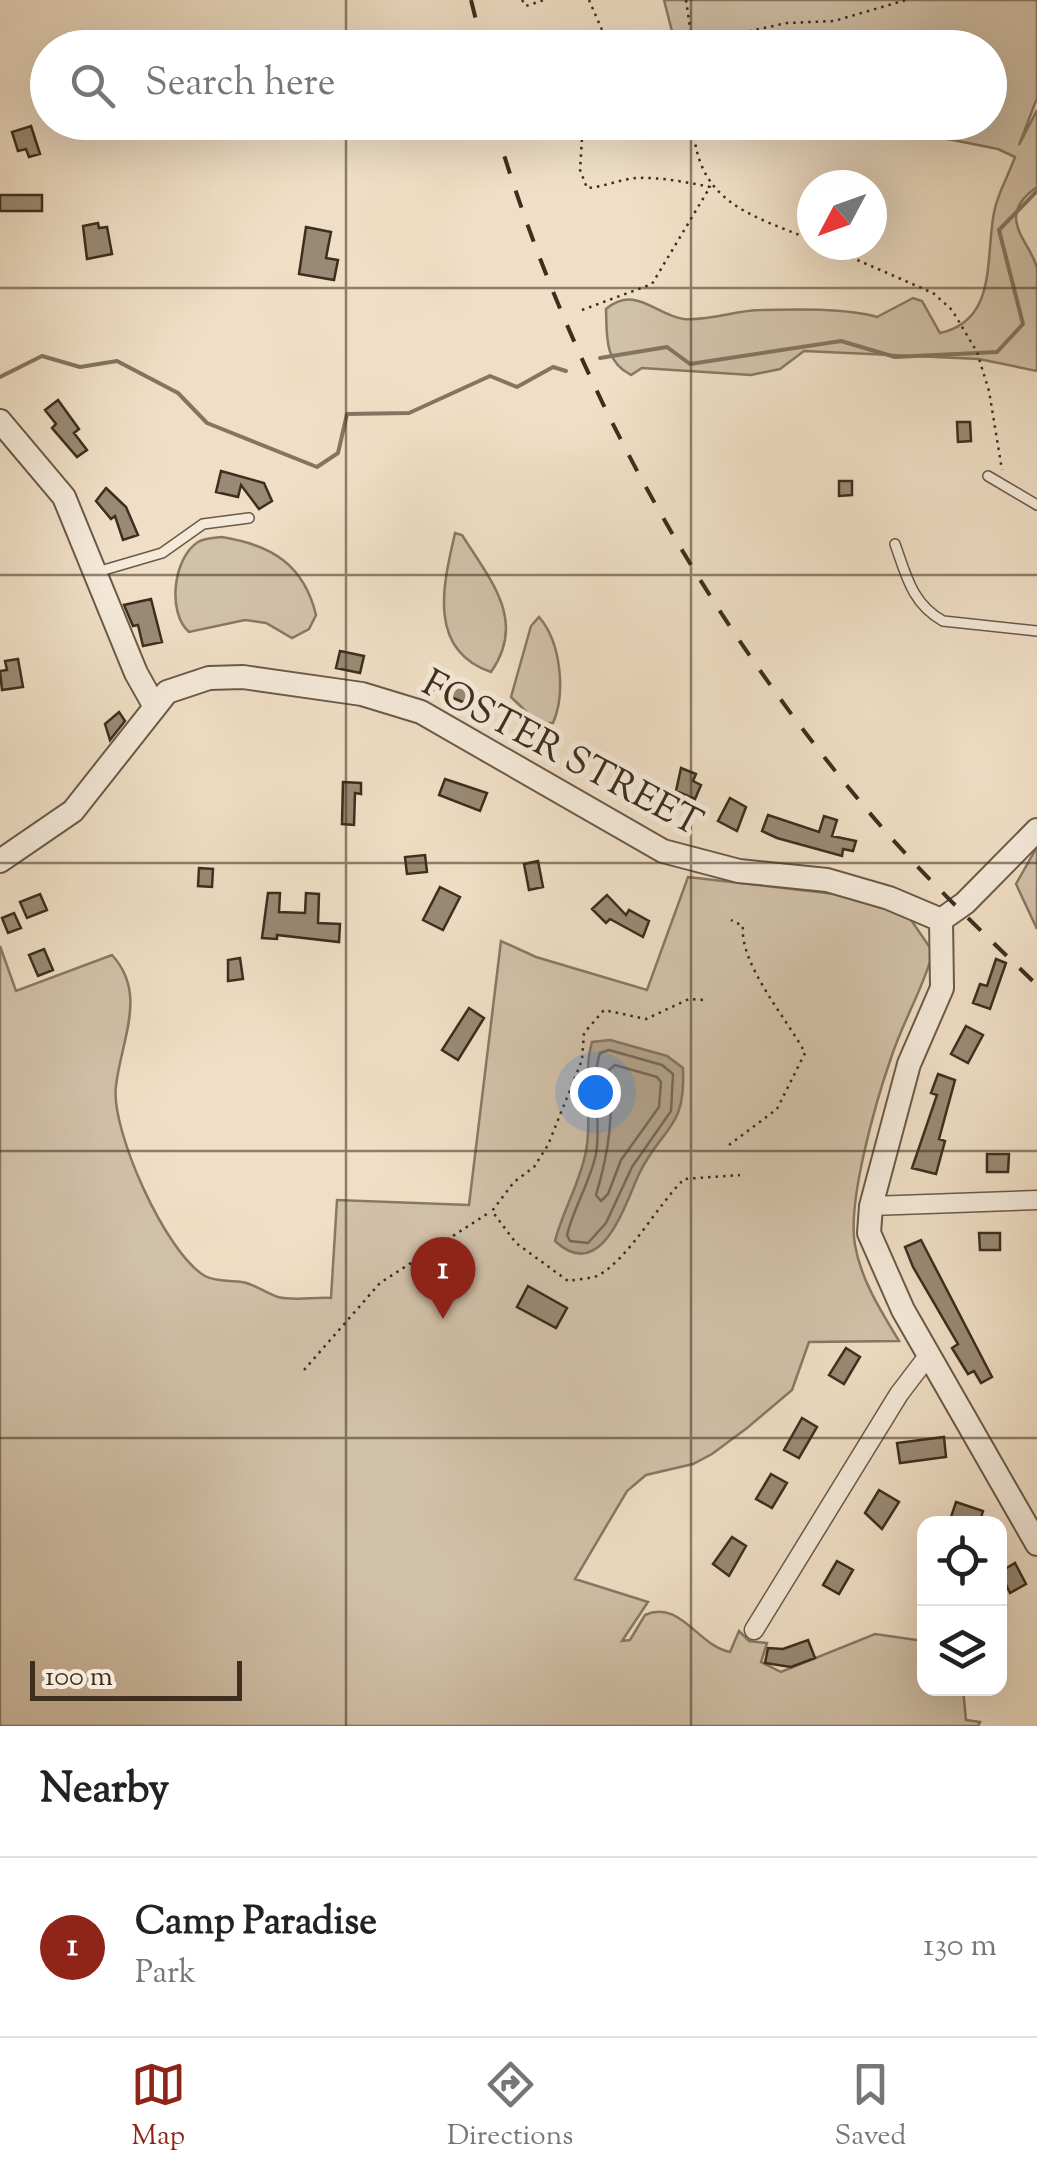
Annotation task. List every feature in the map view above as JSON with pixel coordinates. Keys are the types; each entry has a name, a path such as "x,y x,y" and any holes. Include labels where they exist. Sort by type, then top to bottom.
{"street":[{"path":"0,421 64,496 136,673 154,704 73,811 0,860"},
{"name":"FOSTER STREET","path":"154,704 168,692 209,678 243,678 362,694 446,726 662,851 739,871 827,880 889,898 941,920"},
{"path":"1037,830 965,903 941,920 942,988 909,1064 871,1206 872,1244 928,1356 1037,1544"},
{"path":"871,1206 1037,1200"},
{"path":"754,1630 900,1394 928,1356"}],"lane":[{"path":"988,476 1037,505"},
{"path":"97,572 162,553 202,524 249,518"},
{"path":"895,544 910,588 931,614 943,621 1037,631"}],"path":[{"path":"522,0 526,6 544,0"},
{"path":"588,0 602,30"},
{"path":"686,0 690,30"},
{"path":"754,30 786,23 834,21 906,0"},
{"path":"582,140 580,170 588,188 636,178 710,187 759,218 797,234"},
{"path":"694,140 710,187"},
{"path":"582,310 652,284 710,187"},
{"path":"858,260 934,293 952,310 974,344 989,390 1004,482"},
{"path":"729,1145 777,1109 805,1053 770,1002 742,941 743,926 732,920"},
{"path":"304,1370 380,1283 492,1212 514,1182 534,1167 548,1145 582,1060 584,1033 604,1010 646,1020 688,999 703,1000"},
{"path":"492,1212 516,1243 568,1281 598,1276 633,1244 656,1206 684,1179 740,1175"}],"shaded area":[{"path":"664,0 1037,0 1037,98 1019,145 1037,110 1037,187 1024,198 1016,219 1037,268 1037,371 979,359 804,351 780,369 751,375 642,368 631,375 622,369 611,355 606,309 627,300 636,300 674,317 694,319 789,309 877,317 913,298 922,301 940,333 959,326 981,300 995,208 1015,157 998,149 953,140 1007,140 1007,30 672,30"},
{"path":"455,533 462,535 501,602 506,636 491,672 471,662 448,632 444,594"},
{"path":"222,537 271,552 294,570 316,615 309,629 292,638 266,623 245,620 189,632 178,612 178,572 198,542"},
{"path":"539,617 552,640 559,668 559,697 553,723 538,723 511,697 531,626"},
{"path":"1037,847 1037,929 1016,884"},
{"path":"688,877 852,896 907,914 933,952 885,1077 864,1152 854,1226 862,1271 899,1341 809,1342 792,1390 747,1428 693,1464 646,1475 627,1491 575,1579 648,1602 622,1641 630,1640 645,1615 669,1613 730,1652 739,1631 749,1641 767,1643 761,1662 781,1672 875,1634 917,1640 917,1696 964,1696 966,1720 980,1722 978,1726 0,1726 0,946 16,991 112,955 129,985 130,1001 116,1086 117,1106 131,1159 158,1218 190,1263 205,1276 247,1283 290,1299 331,1298 337,1200 469,1205 501,941 536,957 647,990"}],"water":[{"path":"610,1040 667,1056 683,1068 681,1104 671,1127 639,1174 609,1236 585,1253 571,1252 555,1241 586,1151 589,1056 592,1042"}],"building":[{"path":"30,126 30,140 36,140 40,154 29,157 26,149 18,151 12,132"},
{"path":"0,195 42,195 42,211 0,211"},
{"path":"98,223 99,228 107,227 112,254 87,259 83,226"},
{"path":"306,227 331,232 326,258 338,260 334,280 299,274"},
{"path":"58,400 79,429 74,433 87,450 77,457 52,428 56,424 45,410"},
{"path":"957,422 970,422 971,441 958,442"},
{"path":"221,471 264,483 272,501 259,509 241,485 238,497 216,492"},
{"path":"839,481 852,481 852,495 839,496"},
{"path":"106,488 126,507 138,535 123,540 115,516 111,519 96,501"},
{"path":"151,599 162,642 143,646 138,625 133,626 124,605"},
{"path":"340,651 364,656 360,673 336,668"},
{"path":"18,659 23,687 2,690 0,671 7,670 5,661"},
{"path":"436,675 472,687 465,703 430,688"},
{"path":"119,712 125,721 110,740 105,724"},
{"path":"681,768 696,774 693,781 701,785 695,799 676,791"},
{"path":"445,779 487,793 480,811 439,795"},
{"path":"343,782 361,783 361,794 355,793 354,825 342,824"},
{"path":"730,798 746,807 737,831 718,821"},
{"path":"768,815 819,832 824,816 837,820 832,836 856,841 853,851 843,849 842,856 777,838 762,831"},
{"path":"425,855 427,872 407,874 405,857"},
{"path":"538,861 543,887 529,890 524,864"},
{"path":"199,868 213,869 212,887 198,886"},
{"path":"440,887 460,897 443,930 423,920"},
{"path":"268,893 280,893 279,912 305,913 306,893 319,894 318,923 340,924 339,942 277,935 277,939 262,938"},
{"path":"40,894 47,910 27,918 20,902"},
{"path":"607,895 626,915 629,910 649,921 643,937 610,919 606,923 592,909"},
{"path":"14,913 21,928 8,933 2,918"},
{"path":"44,949 53,970 38,976 29,955"},
{"path":"240,958 243,979 228,981 228,960"},
{"path":"996,959 1006,963 990,1009 973,1003 980,984 987,986"},
{"path":"469,1008 484,1018 458,1060 442,1050"},
{"path":"966,1026 983,1035 968,1063 951,1054"},
{"path":"938,1074 955,1080 939,1139 945,1141 936,1174 912,1168 937,1095 931,1093"},
{"path":"987,1154 1009,1154 1008,1172 987,1172"},
{"path":"979,1233 1000,1233 1000,1250 980,1250"},
{"path":"921,1240 992,1377 981,1383 974,1371 968,1374 952,1348 958,1344 913,1267 905,1247"},
{"path":"528,1286 567,1308 556,1328 517,1307"},
{"path":"846,1348 860,1357 844,1384 829,1375"},
{"path":"802,1418 817,1427 799,1458 784,1450"},
{"path":"944,1437 946,1457 900,1463 897,1443"},
{"path":"771,1474 787,1483 772,1508 756,1499"},
{"path":"879,1490 899,1502 882,1529 865,1513"},
{"path":"956,1502 983,1511 981,1516 951,1516"},
{"path":"732,1537 746,1546 729,1576 713,1564"},
{"path":"837,1561 853,1570 839,1594 823,1585"},
{"path":"1015,1563 1026,1584 1010,1593 1007,1587 1007,1568"},
{"path":"808,1640 815,1658 791,1667 765,1663 768,1648 783,1649"}],"waterway":[{"path":"600,358 667,347 690,364 841,341 895,357 997,352 1023,324 999,230 1037,191"},
{"path":"0,377 42,356 80,367 117,361 178,393 207,423 317,467 338,453 347,414 409,413 490,376 517,387 553,367 566,371"}],"railway":[{"path":"471,0 478,30"},
{"path":"500,140 524,216 600,398 695,571 806,734 868,811 929,879 1037,985"}],"place":[{"name":"Camp Paradise","path":"443,1319"}]}
